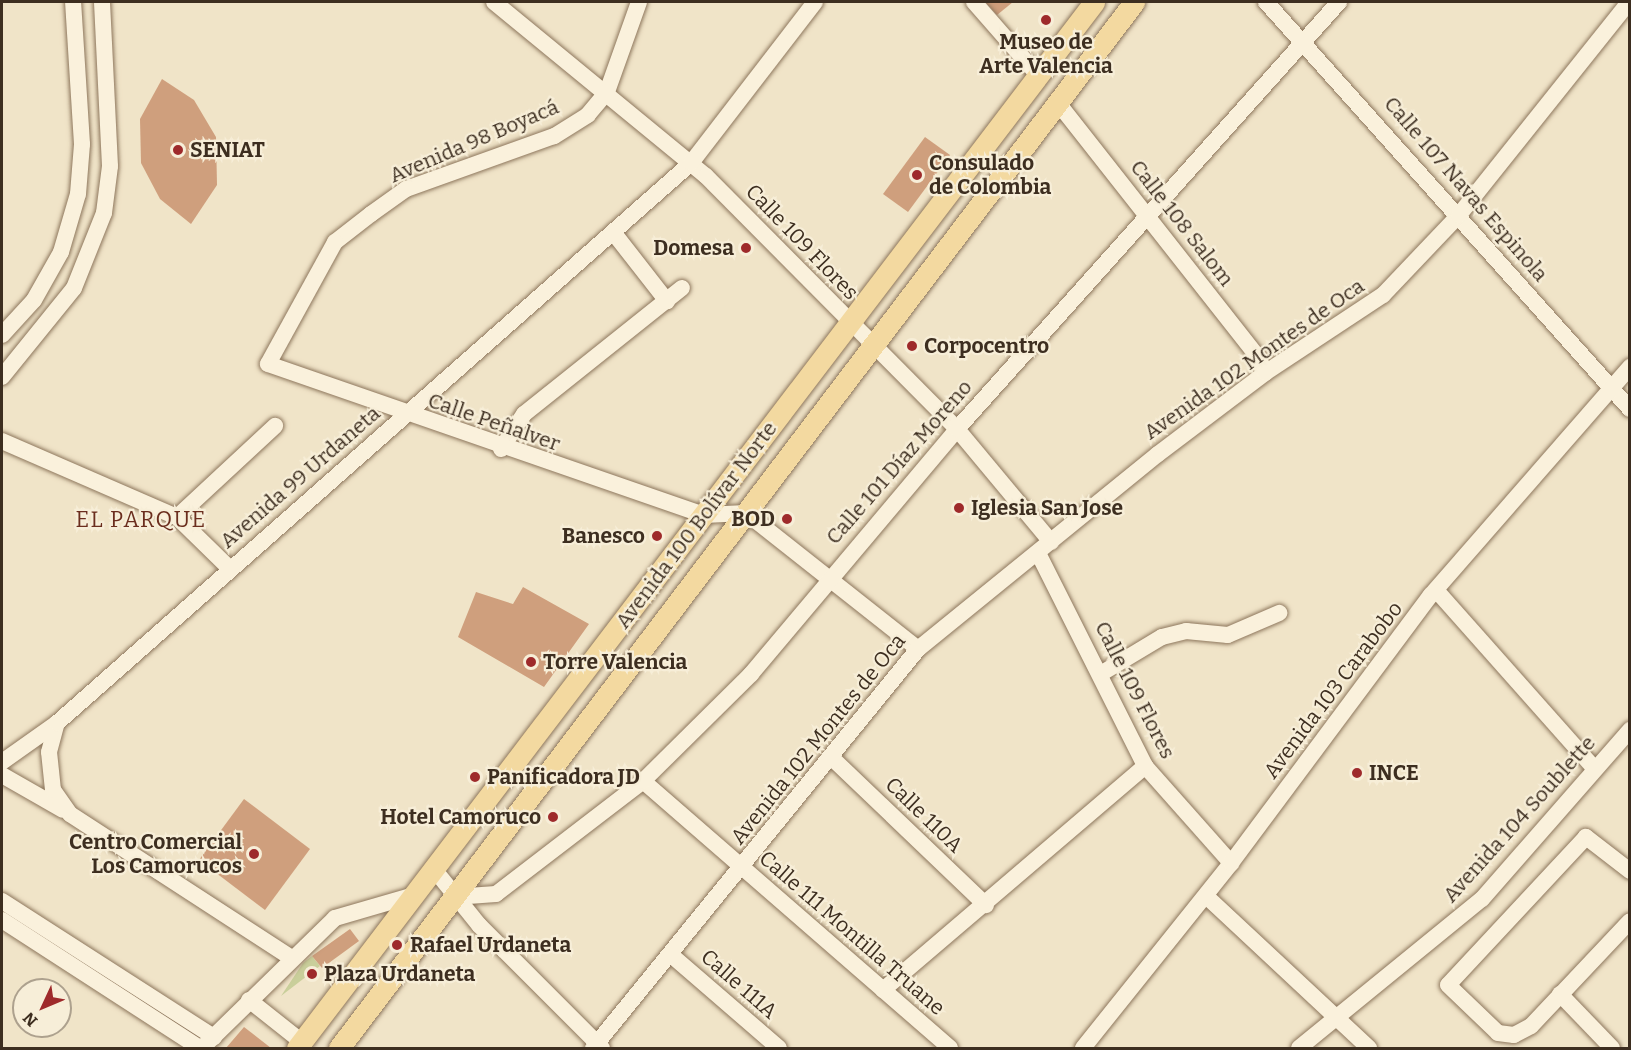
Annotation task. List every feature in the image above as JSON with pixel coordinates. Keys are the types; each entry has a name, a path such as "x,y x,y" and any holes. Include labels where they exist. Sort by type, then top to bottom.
{"main road":[{"name":"Avenida 100 Bolívar Norte","path":"300,1045 1094,2"},
{"name":"Avenida 100 Bolívar Norte","path":"339,1048 1134,2"}],"street":[{"path":"2,335 34,300 62,252 78,194 82,144 73,2"},
{"path":"2,377 74,288 104,213 110,166 102,2"},
{"name":"Calle 109 Flores","path":"494,2 607,92 691,163 957,429 1051,542"},
{"name":"Avenida 98 Boyacá","path":"272,367 268,362 335,242 406,189 554,136 588,115 607,92 639,2"},
{"name":"Avenida 99 Urdaneta","path":"2,762 57,723 229,568 691,163 815,2"},
{"path":"974,2 1038,75"},
{"name":"Calle 107 Navas Espinola","path":"1266,2 1306,41 1629,409"},
{"name":"Calle 101 Díaz Moreno","path":"454,897 496,894 643,780 751,674 957,429 1146,213 1306,41 1339,2"},
{"name":"Avenida 102 Montes de Oca","path":"598,1047 670,954 832,758 918,649 1265,373 1383,295 1458,215 1629,2"},
{"name":"Calle 108 Salom","path":"1058,103 1146,213 1265,373"},
{"path":"613,232 667,301"},
{"path":"501,449 524,414 682,288"},
{"name":"Calle Peñalver","path":"272,367 501,449 704,515"},
{"name":"Avenida 103 Carabobo","path":"1083,1048 1206,896 1436,590 1629,367"},
{"path":"177,518 275,426"},
{"path":"2,441 177,518 229,568"},
{"path":"704,515 746,513 918,649"},
{"name":"Calle 109 Flores","path":"1038,553 1102,673 1145,766 1231,863"},
{"path":"1436,590 1595,769"},
{"path":"1102,673 1162,637 1186,631 1228,635 1279,613"},
{"path":"57,723 49,752 53,790 70,814"},
{"name":"Avenida 104 Soublette","path":"1299,1048 1482,899 1629,730"},
{"name":"Calle 110A","path":"832,758 986,905"},
{"path":"884,990 986,905 1145,766"},
{"path":"2,775 70,814 290,957"},
{"name":"Calle 111 Montilla Truane","path":"643,780 950,1048"},
{"path":"1629,871 1586,837 1448,985 1507,1036 1531,1026 1629,921"},
{"path":"433,868 454,897 598,1047"},
{"path":"205,1044 290,957 335,918 414,895"},
{"path":"1206,896 1368,1048"},
{"path":"2,901 205,1044"},
{"path":"2,920 205,1044"},
{"name":"Calle 111A","path":"670,954 778,1048"},
{"path":"1560,994 1612,1048"},
{"path":"249,1000 300,1045"}],"green space":[{"path":"312,956 320,966 281,996 303,963"}],"building":[{"path":"985,2 1013,2 997,15"},
{"name":"SENIAT","path":"162,79 194,100 216,137 217,185 191,224 160,199 141,163 140,119"},
{"name":"Consulado de Colombia","path":"925,137 950,155 908,212 883,194"},
{"name":"Torre Valencia","path":"523,587 589,624 544,687 458,637 476,592 513,604"},
{"name":"Centro Comercial Los Camorucos","path":"244,799 310,849 265,910 199,860"},
{"path":"350,929 359,941 322,968 312,956"},
{"path":"244,1027 271,1048 226,1048"}],"place":[{"name":"Museo de Arte Valencia","path":"1046,20"},
{"name":"SENIAT","path":"178,150"},
{"name":"Consulado de Colombia","path":"917,175"},
{"name":"Domesa","path":"746,248"},
{"name":"Corpocentro","path":"912,346"},
{"name":"Iglesia San Jose","path":"959,508"},
{"name":"BOD","path":"787,519"},
{"name":"Banesco","path":"657,536"},
{"name":"Torre Valencia","path":"531,662"},
{"name":"INCE","path":"1357,773"},
{"name":"Panificadora JD","path":"475,777"},
{"name":"Hotel Camoruco","path":"553,817"},
{"name":"Centro Comercial Los Camorucos","path":"254,854"},
{"name":"Rafael Urdaneta","path":"397,945"},
{"name":"Plaza Urdaneta","path":"312,974"}],"district":[{"name":"EL PARQUE","path":"141,520"}]}
